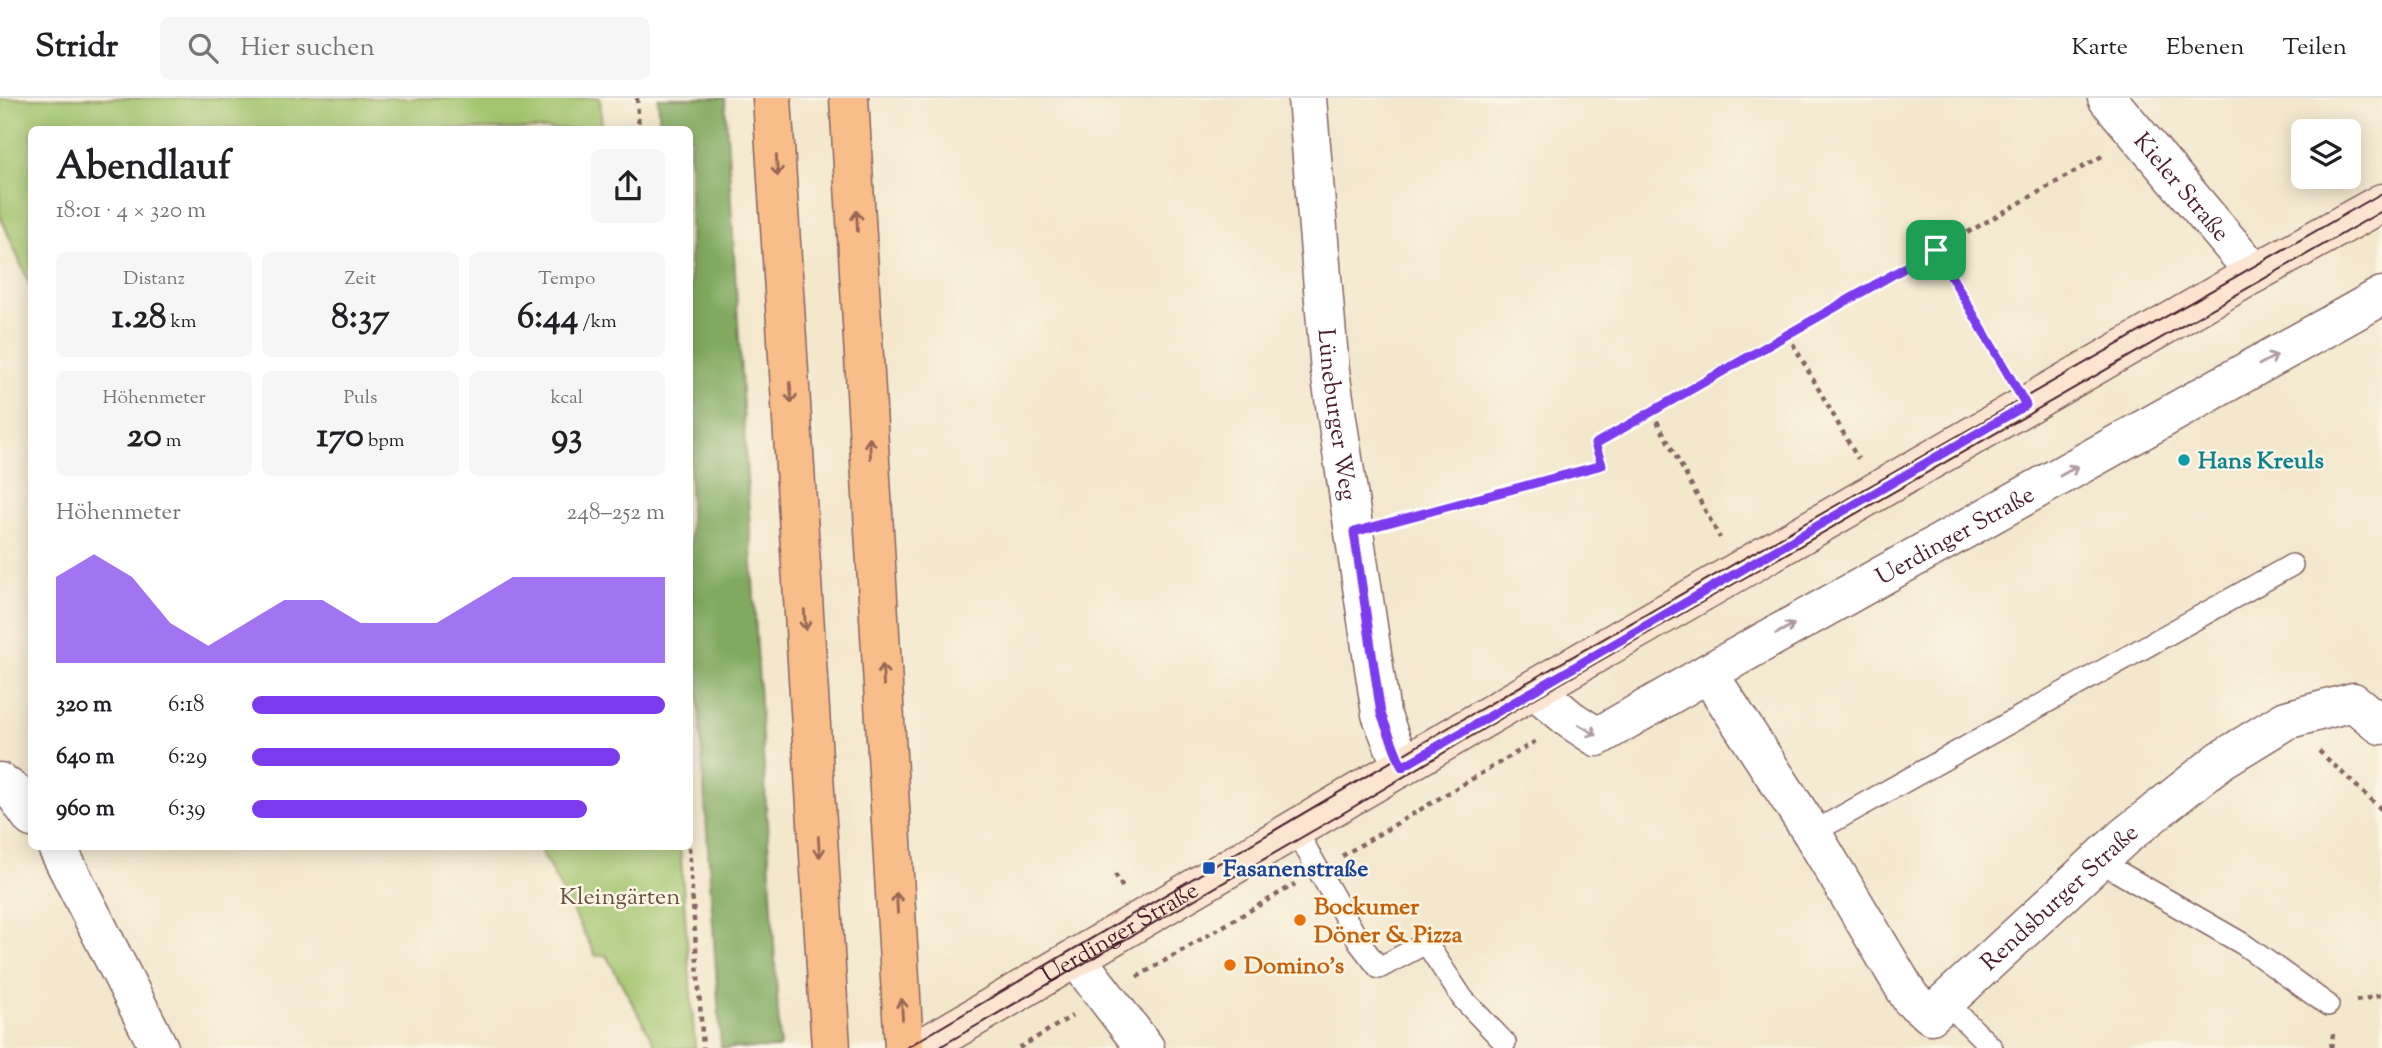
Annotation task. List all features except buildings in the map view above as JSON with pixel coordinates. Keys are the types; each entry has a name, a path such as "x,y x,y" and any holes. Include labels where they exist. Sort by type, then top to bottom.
{"highway":[{"path":"772,98 831,1048"},
{"path":"849,98 904,1048"}],"street":[{"name":"Lüneburger Weg","path":"1307,98 1330,371 1381,714 1402,767"},
{"name":"Kieler Straße","path":"2107,98 2255,273"},
{"name":"Uerdinger Straße","path":"922,1048 1534,689 2255,273 2382,203"},
{"name":"Uerdinger Straße","path":"1534,689 1571,720 1597,737 2382,296"},
{"path":"1708,673 1812,833 1911,999 1931,1015 1945,1001"},
{"name":"Rendsburger Straße","path":"1945,1001 2124,837 2221,761 2286,720 2353,702 2381,725"},
{"path":"59,850 159,1048"},
{"path":"1076,958 1145,1048"}],"lane":[{"path":"1812,833 2292,565"},
{"path":"1295,829 1361,945 1379,968 1426,943 1463,999 1505,1043"},
{"path":"2099,861 2243,944 2328,1005"},
{"path":"1945,1001 1992,1048"}],"path":[{"path":"637,98 639,126"},
{"path":"1354,532 1602,465 1595,444 2139,135"},
{"path":"1936,250 2026,405"},
{"path":"1788,335 1877,492"},
{"path":"1652,412 1738,571"},
{"path":"2286,720 2382,810"},
{"path":"689,850 703,1048"}],"green space":[{"path":"0,98 600,98 602,126 28,126 28,281 0,215"},
{"path":"658,98 725,98 780,1046 777,1048 721,1048 693,617 693,126 660,126"},
{"name":"Kleingärten","path":"541,850 680,850 695,1048 657,1048 606,955 596,956"}],"tram line":[{"path":"906,1048 1458,722 2382,193"},
{"path":"938,1048 1335,818 1530,701 2382,211"}],"place":[{"name":"Hans Kreuls","path":"2184,460"},
{"name":"Fasanenstraße","path":"1209,868"},
{"name":"Bockumer Döner & Pizza","path":"1300,920"},
{"name":"Domino's","path":"1230,965"}],"route":[{"path":"1936,250 2026,405 1402,767 1381,714 1354,532 1602,465 1595,444 1936,250"}]}
